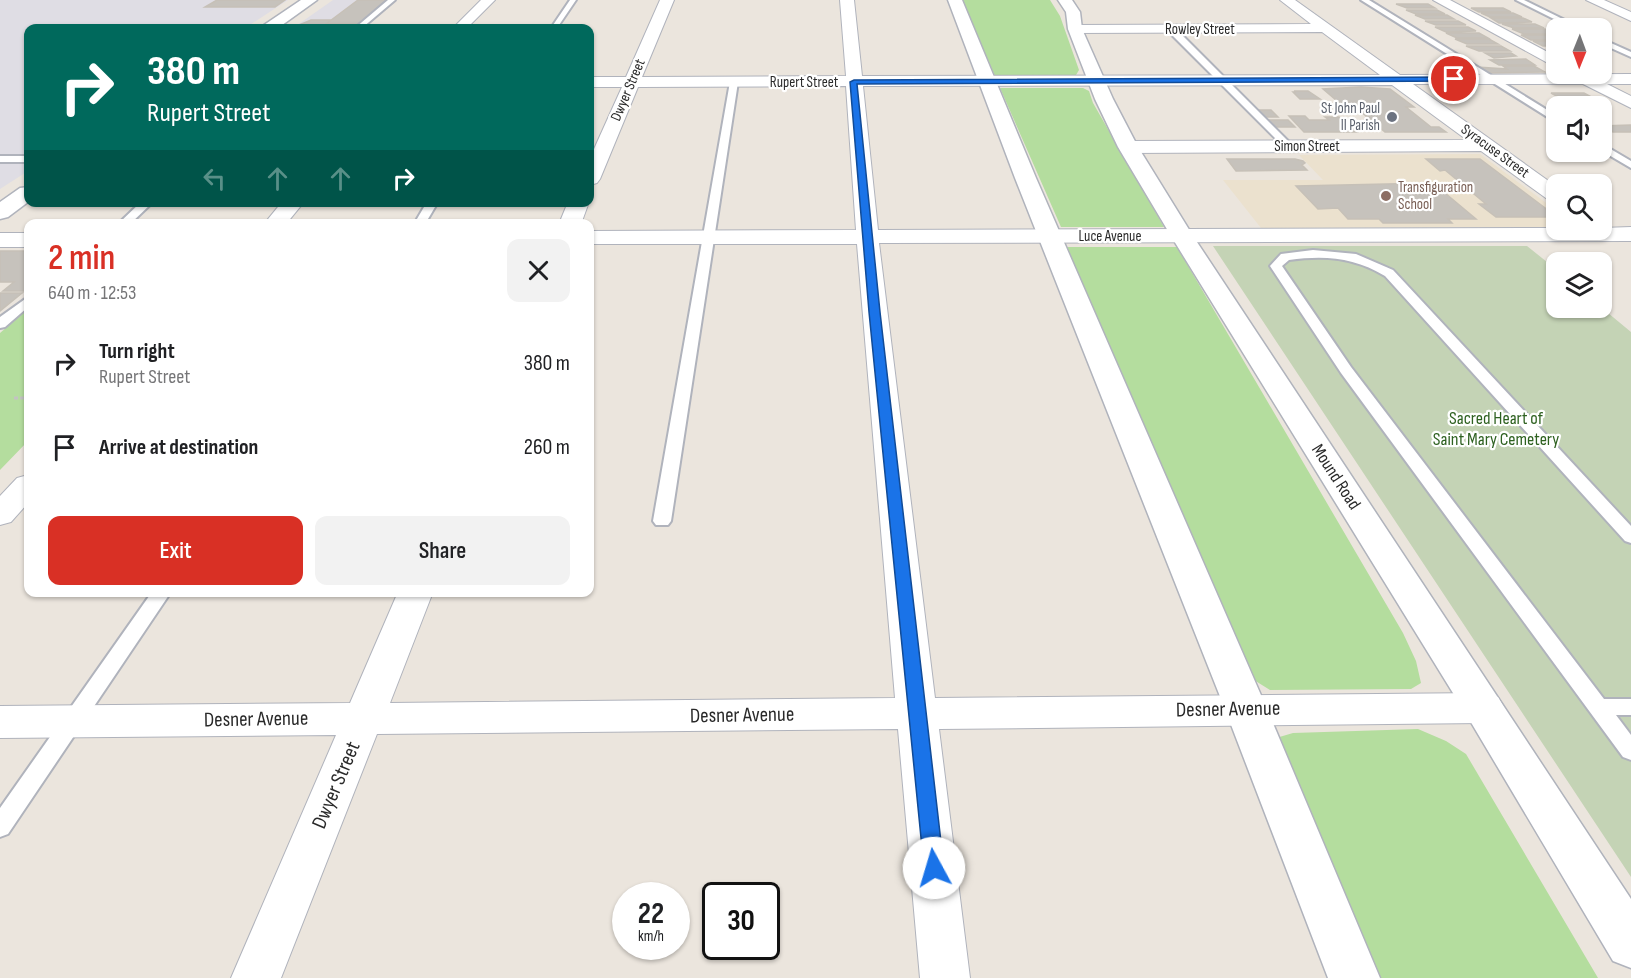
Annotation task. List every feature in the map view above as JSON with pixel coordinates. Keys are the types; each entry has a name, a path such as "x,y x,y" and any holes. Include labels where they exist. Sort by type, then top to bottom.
{"main road":[{"path":"274,24 310,0"},
{"path":"955,0 989,81 1020,165 1246,709 1353,978"},
{"name":"Mound Road","path":"1070,15 1097,81 1128,147 1182,236 1484,708 1631,944"},
{"path":"0,212 24,196"}],"street":[{"path":"464,24 488,0"},
{"name":"Dwyer Street","path":"594,170 667,0"},
{"path":"847,0 867,237 945,978"},
{"name":"Syracuse Street","path":"1287,0 1546,189"},
{"path":"1440,0 1546,57"},
{"path":"1593,0 1631,17"},
{"name":"Rowley Street","path":"1070,15 1171,29 1325,28"},
{"name":"Rupert Street","path":"594,82 1398,80 1546,77"},
{"name":"Rupert Street","path":"1612,77 1631,78"},
{"path":"1597,84 1631,103"},
{"name":"Simon Street","path":"1128,147 1486,145"},
{"path":"279,219 289,207"},
{"name":"Luce Avenue","path":"594,238 1546,233"},
{"name":"Luce Avenue","path":"1612,233 1631,234"},
{"path":"1612,237 1631,250"},
{"path":"0,240 24,240"},
{"path":"0,515 24,489"},
{"name":"Dwyer Street","path":"256,978 414,597"},
{"name":"Desner Avenue","path":"0,722 1484,708"}],"lane":[{"path":"363,24 392,0"},
{"path":"557,24 573,0"},
{"path":"1364,0 1546,113"},
{"path":"1519,0 1556,18"},
{"path":"1171,29 1288,146"},
{"path":"1612,46 1631,55"},
{"path":"662,521 734,82"},
{"path":"1612,153 1631,165"},
{"path":"0,159 24,159"},
{"path":"129,219 142,207"},
{"path":"1631,537 1389,273 1373,263 1334,253 1285,257 1276,266 1346,370 1631,751"},
{"path":"0,324 24,304"},
{"path":"0,827 159,597"},
{"path":"1598,707 1631,707"}],"path":[{"path":"14,398 24,398"}],"shaded area":[{"path":"0,0 288,0 251,24 24,24 24,174 0,189"},
{"path":"333,0 390,0 360,24 299,24"},
{"name":"Transfiguration School","path":"1480,154 1546,203 1546,227 1261,228 1223,180 1323,180 1299,155"}],"green space":[{"path":"961,0 1050,0 1060,16 1079,70 1076,75 995,76"},
{"path":"1000,88 1083,88 1089,91 1093,103 1164,227 1061,227"},
{"name":"Sacred Heart of Saint Mary Cemetery","path":"1213,246 1527,246 1546,261 1546,318 1612,316 1631,332 1631,877"},
{"path":"1065,247 1177,247 1403,633 1416,661 1421,683 1411,689 1270,690 1254,680"},
{"path":"24,312 24,445 0,470 0,333"},
{"path":"1418,729 1446,741 1466,754 1598,978 1369,978 1276,738 1293,733"}],"building":[{"path":"217,0 285,0 275,7 205,7"},
{"path":"358,0 388,0 358,24 326,24"},
{"path":"1396,4 1428,4 1435,8 1407,8"},
{"path":"1471,8 1503,8 1511,12 1479,12"},
{"path":"1406,10 1437,10 1445,14 1416,14"},
{"path":"1481,13 1513,13 1522,17 1490,17"},
{"path":"1415,15 1447,15 1454,19 1425,19"},
{"path":"1491,18 1523,18 1532,22 1499,23"},
{"path":"311,20 331,20 326,24 302,24"},
{"path":"1425,21 1458,21 1466,25 1436,25"},
{"path":"1502,24 1535,24 1544,28 1514,28"},
{"path":"1435,27 1468,27 1476,31 1446,32"},
{"path":"1512,29 1546,30 1546,34 1524,34"},
{"path":"1446,33 1479,33 1488,38 1457,38"},
{"path":"1521,35 1546,35 1546,40 1531,40"},
{"path":"1455,39 1489,39 1498,44 1467,44"},
{"path":"1533,41 1546,41 1546,46"},
{"path":"1466,46 1501,46 1510,51 1479,51"},
{"path":"1485,53 1511,53 1516,56 1494,58"},
{"path":"1526,59 1535,65 1499,65 1490,60"},
{"path":"1503,66 1534,66 1545,72 1485,73 1476,67 1507,69"},
{"name":"St John Paul II Parish","path":"1361,87 1390,89 1414,107 1406,107 1431,127 1439,127 1446,132 1385,132 1354,106 1343,106 1323,89"},
{"path":"1294,91 1308,91 1320,99 1300,99"},
{"path":"1551,93 1584,93 1590,96 1556,96"},
{"path":"1255,110 1271,110 1278,117 1262,117"},
{"path":"1289,116 1305,116 1309,120 1329,120 1325,117 1339,117 1357,132 1304,132"},
{"path":"1265,120 1288,120 1295,127 1271,127"},
{"path":"1631,125 1631,132 1613,132 1612,126"},
{"path":"1227,159 1295,159 1303,161 1305,163 1302,165 1307,170 1236,171"},
{"path":"1426,159 1480,159 1546,209 1546,217 1496,217 1479,204 1486,204 1445,170 1440,171"},
{"path":"1433,183 1476,219 1448,219 1452,223 1383,223 1379,219 1348,219 1338,208 1318,209 1296,186"},
{"path":"0,251 24,251 24,291 3,291 14,282 0,282"},
{"path":"0,293 22,293 0,311"}],"place":[{"name":"St John Paul II Parish","path":"1392,117"},
{"name":"Transfiguration School","path":"1386,196"}],"route":[{"path":"934,868 874,312 854,82 1454,79"}]}
